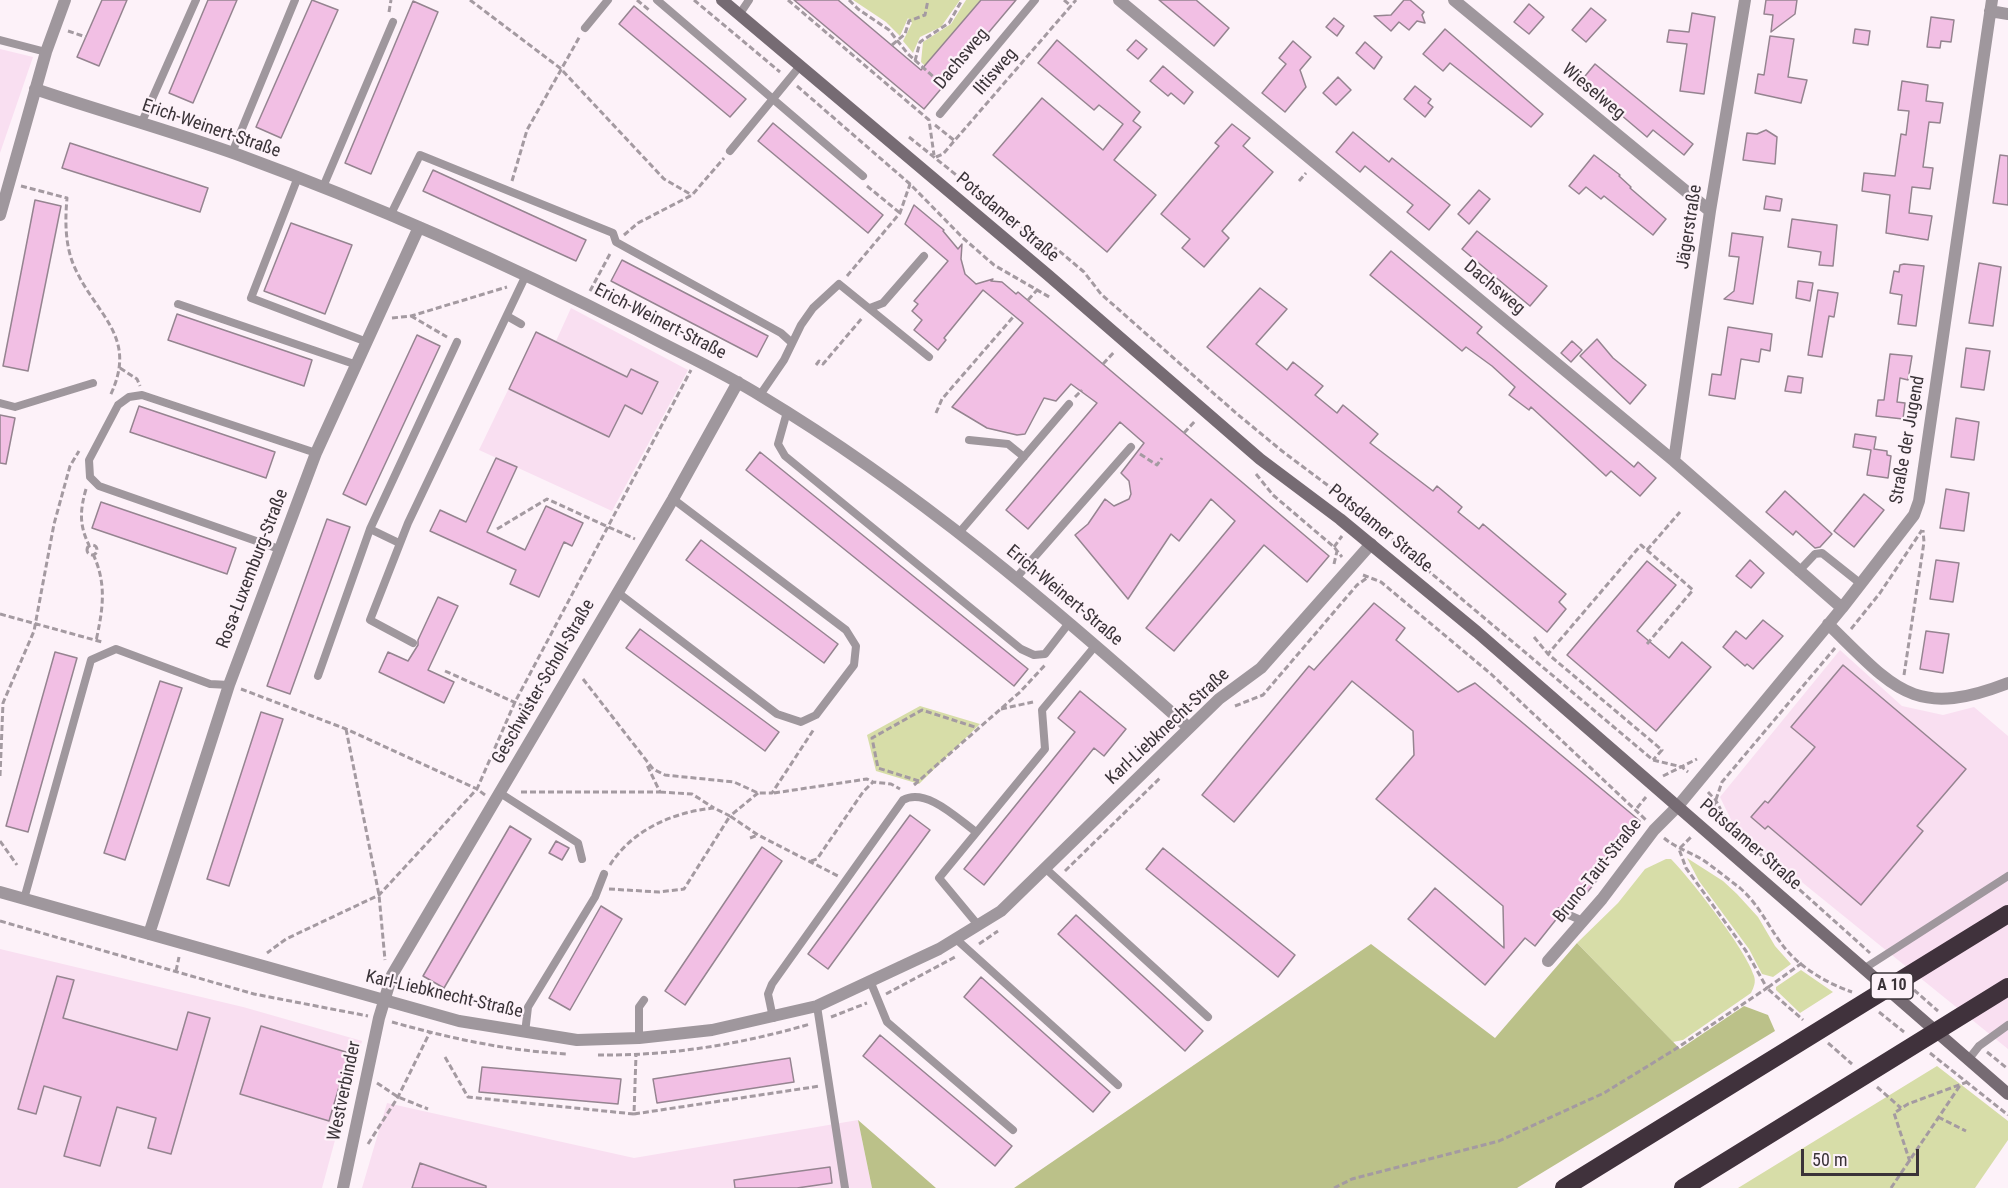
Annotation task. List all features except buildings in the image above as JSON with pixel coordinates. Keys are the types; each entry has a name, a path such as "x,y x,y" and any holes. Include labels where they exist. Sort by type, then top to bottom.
{"highway":[{"name":"A 10","path":"1563,1188 2008,914"},
{"path":"1683,1188 2008,987"}],"main road":[{"name":"Potsdamer Straße","path":"722,0 1048,275 1260,459 1371,544 1477,632 2008,1094"}],"street":[{"path":"0,215 46,52 65,0"},
{"name":"Dachsweg","path":"1119,0 1674,461 1798,572 1842,608"},
{"name":"Wieselweg","path":"1454,0 1710,211"},
{"name":"Jägerstraße","path":"1674,461 1710,211 1745,0"},
{"path":"1991,6 2008,14"},
{"name":"Straße der Jugend","path":"1678,806 1861,584 1905,528 1919,501 1991,6"},
{"name":"Erich-Weinert-Straße","path":"35,89 232,153 391,214 524,279 583,303 738,382 787,411 883,477 1016,578 1189,728"},
{"name":"Rosa-Luxemburg-Straße","path":"149,934 228,685 279,549 316,453 419,227"},
{"name":"Geschwister-Scholl-Straße","path":"385,1001 395,971 673,499 738,382"},
{"name":"Karl-Liebknecht-Straße","path":"0,892 385,1001 459,1021 525,1034 577,1040 639,1038 712,1030 773,1018 817,1006 871,983 956,939 1001,911 1219,699 1261,668 1371,544"},
{"path":"1828,624 1896,686 1913,696 1934,700 1958,699 2008,683"},
{"name":"Bruno-Taut-Straße","path":"1548,960 1583,921 1654,830 1678,806"},
{"name":"Westverbinder","path":"343,1188 379,1018 385,1001"}],"lane":[{"path":"141,124 195,0"},
{"path":"232,153 295,0"},
{"path":"585,28 608,0"},
{"path":"657,0 863,176"},
{"path":"739,15 749,0"},
{"name":"Dachsweg","path":"940,114 1035,0"},
{"path":"323,187 393,22"},
{"path":"0,40 46,52"},
{"path":"730,151 800,66"},
{"path":"391,214 420,155 613,233 616,242 781,333 792,342"},
{"path":"298,177 251,298 368,342"},
{"path":"870,309 883,303 924,256"},
{"path":"414,643 370,620 399,543 524,279"},
{"path":"760,395 784,360 813,308 839,284 929,357"},
{"path":"178,304 357,365"},
{"path":"507,316 521,324"},
{"path":"318,676 370,529 457,342"},
{"path":"0,403 15,407 93,383"},
{"path":"279,549 99,486 90,477 89,460 118,405 129,397 142,395 316,453"},
{"path":"958,534 1069,404"},
{"path":"787,411 778,444 785,456 1022,649 1034,655 1045,654 1069,623"},
{"path":"969,440 1008,444 1024,457"},
{"path":"1016,578 1131,447"},
{"path":"617,592 777,714 801,722 816,715 854,665 856,646 846,630 673,499"},
{"path":"370,529 399,543"},
{"path":"1798,572 1815,554 1822,553 1861,584"},
{"path":"978,925 939,878 1046,749 1042,710 1096,645"},
{"path":"24,899 91,660 116,648 210,684 228,685"},
{"path":"500,794 578,843 582,859"},
{"path":"773,1018 768,994 772,984 908,794 925,798 976,832"},
{"path":"1045,867 1208,1017"},
{"path":"525,1034 528,1006 598,889 604,874"},
{"path":"1865,968 2008,876"},
{"path":"1562,912 1583,921"},
{"path":"956,939 1118,1085"},
{"path":"871,983 887,1022 1012,1130"},
{"path":"639,1038 639,1007 644,1000"},
{"path":"817,1006 845,1188"},
{"path":"1968,1060 1979,1046 2008,1025"}],"path":[{"path":"470,0 560,68 664,179 692,195"},
{"path":"694,0 910,184 963,238 994,265 1054,300"},
{"path":"788,0 955,141"},
{"path":"849,0 889,30 915,61 955,96"},
{"path":"892,45 899,41 909,21 925,15 928,0"},
{"path":"915,61 920,42 949,23 962,0"},
{"path":"1064,0 1071,6"},
{"name":"Iltisweg","path":"929,120 935,157 943,154 955,141 1076,0"},
{"path":"862,21 866,15"},
{"path":"55,27 86,37"},
{"path":"510,192 527,130 560,68 585,28"},
{"path":"583,303 616,242 638,223 692,195 730,151"},
{"path":"8,183 67,198 66,237 74,266 115,332 120,350 118,381 107,402"},
{"path":"839,284 900,213 910,184"},
{"path":"378,319 411,316 524,279"},
{"path":"1028,300 1038,289"},
{"path":"816,365 819,361 823,364 870,309"},
{"path":"411,316 457,342"},
{"path":"936,413 942,399 1014,316"},
{"path":"1106,344 1124,359"},
{"path":"1104,364 1115,351"},
{"path":"264,955 286,939 379,895 477,789 515,702 610,527 696,361"},
{"path":"120,368 137,379 142,395"},
{"path":"1187,412 1204,427"},
{"path":"1184,433 1196,420"},
{"path":"0,776 3,703 9,682 29,647 36,623 54,524 70,466 81,447"},
{"path":"1131,447 1157,465 1162,458"},
{"path":"1251,468 1273,495 1334,547 1352,566 1367,578 1381,582 1491,674 1636,808 1654,830 1678,849 1702,859 1742,890 1768,919 1781,944 1802,963 1830,985 1860,996"},
{"path":"90,477 81,507 81,524 89,545 87,552 93,554 100,569 104,589 103,610 91,660"},
{"path":"497,529 547,499 645,544"},
{"path":"1647,550 1680,512"},
{"path":"1896,686 1904,674 1924,542 1923,529"},
{"path":"89,545 97,548 93,554"},
{"path":"1548,654 1641,545 1693,590 1647,644"},
{"path":"1230,707 1263,695 1357,585 1367,578"},
{"path":"0,614 96,640 116,648"},
{"path":"1534,637 1548,654 1662,750 1653,760"},
{"path":"1716,801 1722,782 1843,638"},
{"path":"646,763 665,775 734,782 758,793 772,794 867,779 891,784 908,794 919,781 998,709 1020,692 1050,661"},
{"path":"574,665 646,763 660,792"},
{"path":"445,671 544,716"},
{"path":"228,685 346,729 486,795 660,792 692,794 758,835 847,881"},
{"path":"998,709 1052,697"},
{"path":"919,781 878,768 872,738 922,710 978,728"},
{"path":"772,794 815,728 816,715"},
{"path":"346,729 379,895 386,967 395,971"},
{"path":"1056,879 1169,769"},
{"path":"811,861 817,859 873,782"},
{"path":"598,889 659,892 684,889 730,816 758,793"},
{"path":"604,874 624,847 650,826 677,815 714,808"},
{"path":"750,838 758,835"},
{"path":"0,841 17,865"},
{"path":"1334,1188 1352,1179 1498,1141 1604,1093 1767,988 1746,951 1686,868 1678,849"},
{"path":"0,921 254,994 379,1018"},
{"path":"592,1055 635,1056 709,1047 777,1034 820,1022 878,999 969,950 1003,927"},
{"path":"1877,1010 1910,1037"},
{"path":"398,1023 430,1032 521,1050 573,1054"},
{"path":"367,1146 398,1097 430,1032"},
{"path":"634,1114 635,1056 639,1038"},
{"path":"1926,1050 2008,1115"},
{"path":"445,1057 468,1097 634,1114 829,1085"},
{"path":"376,1082 398,1097 428,1109"},
{"path":"1910,1162 1894,1113 1908,1104 1967,1082"},
{"path":"1892,1188 1962,1083"},
{"path":"1938,1117 1966,1131"}],"shaded area":[{"path":"0,49 33,57 0,153"},
{"path":"571,308 688,370 612,511 479,450 536,332 556,341"},
{"path":"1840,650 1902,706 1943,715 1974,707 2008,736 2008,1049 1735,828 1720,797"},
{"path":"0,949 243,1007 362,1041 322,1188 0,1188"},
{"path":"387,1103 634,1158 858,1120 872,1188 362,1188"}],"green space":[{"path":"853,0 960,0 941,27 920,37 913,53 903,41 912,23 908,18 900,36 886,22"},
{"path":"966,0 981,0 925,66 921,62 923,42 951,24"},
{"path":"920,706 980,724 919,784 876,771 867,735"},
{"path":"1687,858 1723,881 1737,894 1758,917 1775,946 1791,964 1773,977 1762,974 1749,949 1699,881"},
{"path":"1671,859 1680,868 1717,915 1741,950 1755,980 1751,993 1683,1040 1673,1042 1577,943 1618,903 1645,869"},
{"path":"1577,943 1680,1049 1744,1006 1768,1015 1775,1031 1517,1188 1014,1188 1371,944 1495,1038"},
{"path":"1801,970 1833,992 1800,1013 1776,990 1776,987"},
{"path":"1937,1066 2008,1121 2008,1140 1975,1188 1738,1188"},
{"path":"858,1120 936,1188 872,1188"}]}
